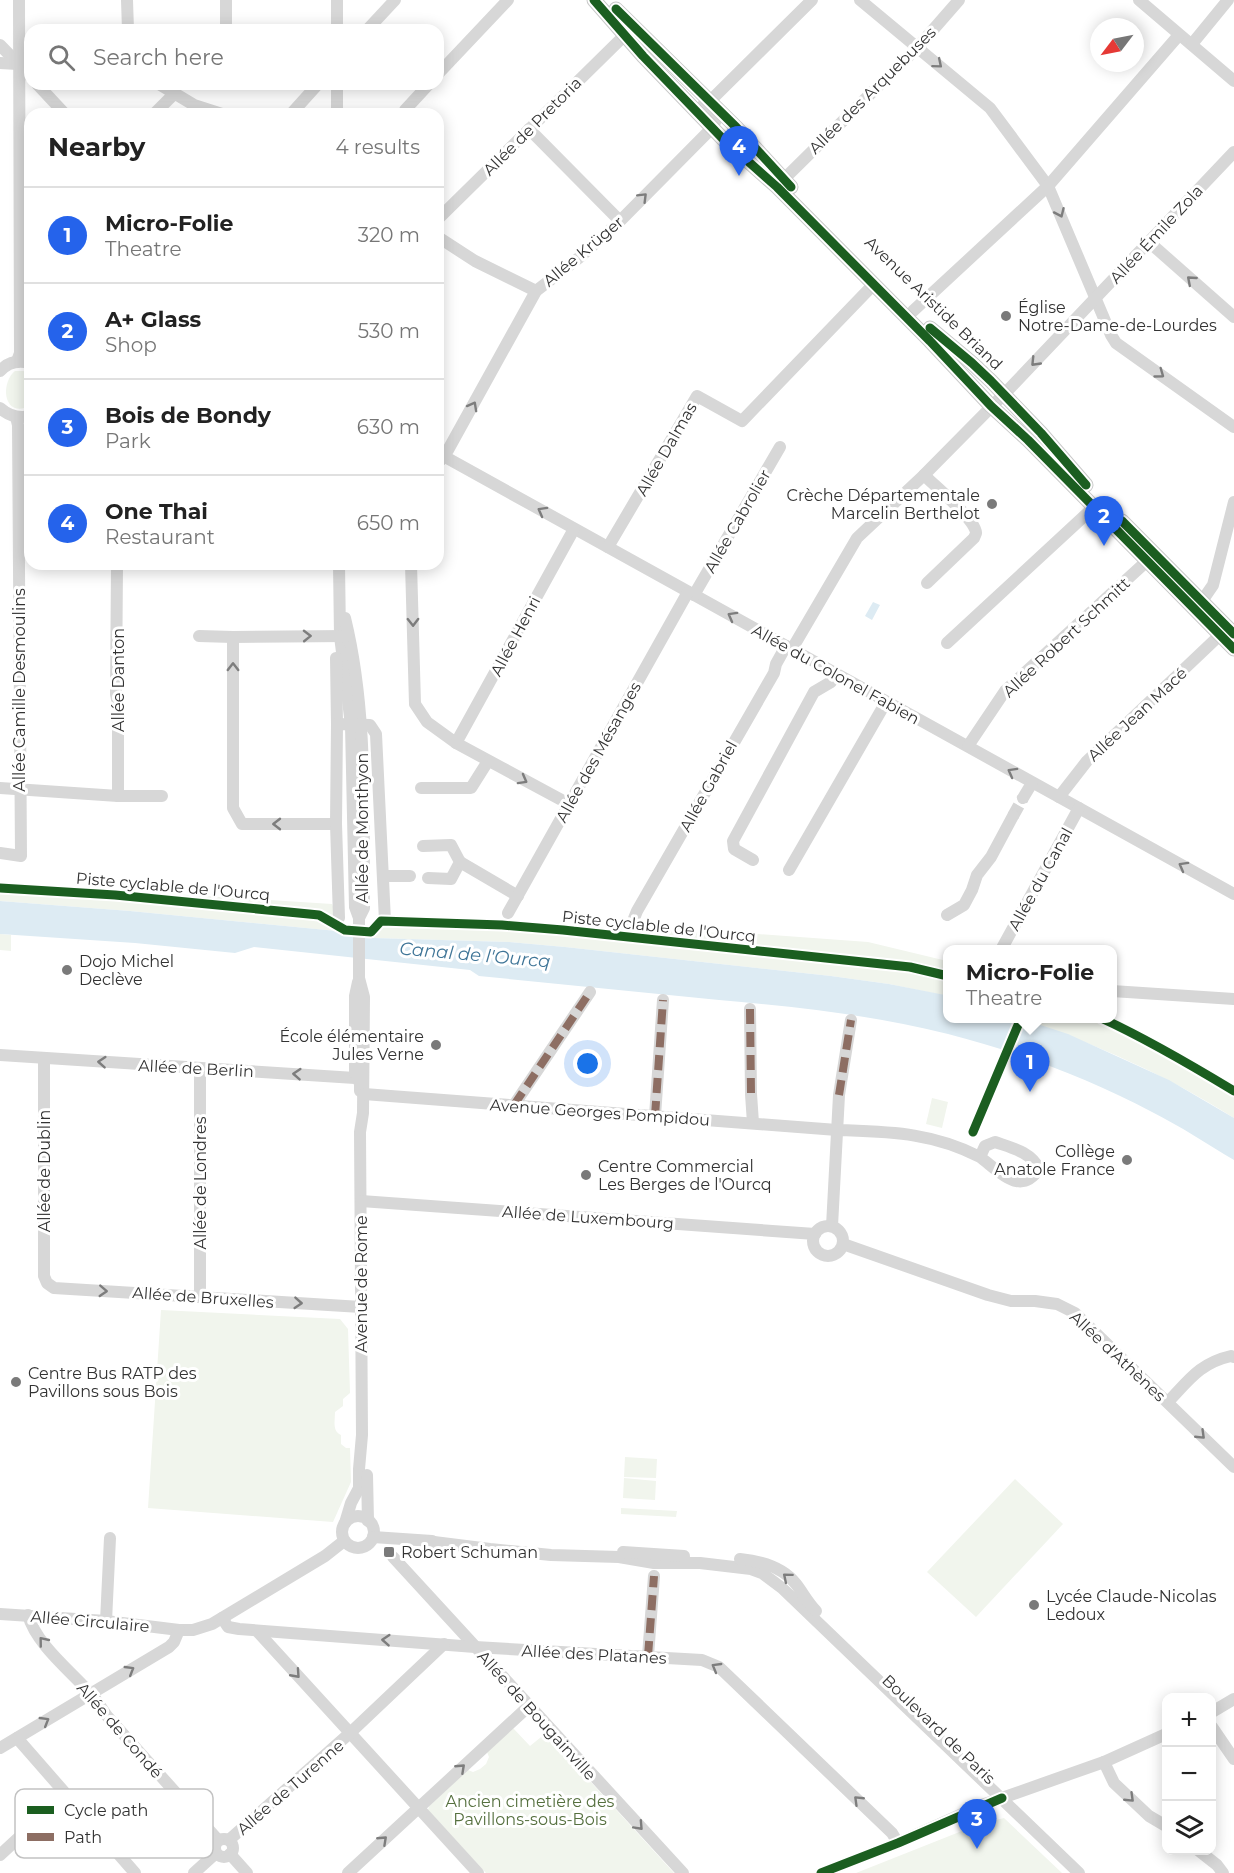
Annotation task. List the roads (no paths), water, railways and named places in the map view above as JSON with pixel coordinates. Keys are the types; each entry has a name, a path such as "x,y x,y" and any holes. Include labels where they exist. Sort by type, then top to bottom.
{"main road":[{"name":"Avenue Aristide Briand","path":"594,0 643,56 712,128 777,187 1147,561 1227,634"},
{"name":"Avenue Aristide Briand","path":"607,0 736,127 913,311 972,363 1041,433 1084,482 1202,601 1227,634 1234,649"}],"street":[{"path":"0,370 10,363 24,362 20,353 19,0"},
{"path":"127,0 128,24"},
{"path":"226,0 226,24"},
{"path":"337,0 337,24"},
{"path":"373,24 395,0"},
{"path":"444,68 508,0"},
{"path":"693,108 709,102 812,0"},
{"path":"861,0 990,108 1048,186 1116,343 1234,426"},
{"name":"Allée des Arquebuses","path":"784,179 918,47 959,0"},
{"path":"1139,0 1234,81"},
{"path":"1192,44 1228,0"},
{"name":"Allée de Pretoria","path":"444,213 626,34"},
{"path":"913,311 1048,186 1179,35"},
{"path":"0,45 24,70"},
{"path":"0,63 18,64"},
{"path":"43,90 59,108"},
{"path":"168,90 203,108"},
{"path":"296,108 313,90"},
{"path":"337,90 337,108"},
{"path":"407,108 423,90"},
{"path":"160,108 174,94"},
{"path":"709,102 716,120 712,128"},
{"name":"Allée Krüger","path":"444,450 537,291 620,221 712,128"},
{"path":"529,129 620,221"},
{"name":"Allée Émile Zola","path":"924,475 1004,395 1234,152"},
{"path":"444,241 476,261 537,291"},
{"path":"1149,242 1234,317"},
{"name":"Allée Dalmas","path":"608,547 697,396 742,421 874,284"},
{"path":"0,408 9,415 24,416"},
{"name":"Allée Camille Desmoulins","path":"0,853 21,856 16,417"},
{"name":"Allée Cabrolier","path":"691,593 780,447"},
{"name":"Allée du Colonel Fabien","path":"444,459 608,547 1234,894"},
{"path":"924,475 968,518 976,534 927,583"},
{"name":"Allée Gabriel","path":"631,926 637,911 774,672 776,664 789,648 857,538 924,475"},
{"path":"1202,601 1214,585 1234,502"},
{"path":"947,643 1094,507"},
{"name":"Allée Henri","path":"456,743 574,529"},
{"name":"Allée Robert Schmitt","path":"968,746 1005,691 1147,561"},
{"name":"Allée Danton","path":"117,570 118,796"},
{"name":"Allée de Monthyon","path":"339,570 339,596 356,725 355,907 359,918 359,975"},
{"path":"411,570 415,704 427,722 456,743 569,804"},
{"name":"Allée des Mésanges","path":"508,913 691,593"},
{"name":"Allée Jean Macé","path":"1059,797 1087,760 1227,634"},
{"path":"199,636 232,638 344,636"},
{"name":"Allée de Monthyon","path":"339,918 336,824 336,648 344,636"},
{"path":"232,638 233,808 242,824 336,824"},
{"path":"753,860 734,849 733,841 814,692 831,682 836,674"},
{"path":"789,870 886,702"},
{"path":"337,724 356,725"},
{"name":"Allée de Monthyon","path":"356,725 370,725 376,734 385,921"},
{"path":"422,788 471,788 488,761"},
{"path":"1023,798 1032,783"},
{"path":"0,788 118,796 162,796"},
{"name":"Allée du Canal","path":"1004,945 1079,808"},
{"path":"947,915 963,905 972,890 977,874 990,857 1013,816"},
{"path":"423,846 451,844 460,862 518,896"},
{"path":"429,878 451,879 460,862"},
{"path":"384,876 410,876"},
{"name":"Avenue de Rome","path":"345,1523 351,1503 359,1488 362,1435 360,1132 355,1105 355,996 359,975"},
{"name":"Avenue de Rome","path":"359,975 364,997 364,1094 360,1132"},
{"path":"1117,991 1234,999"},
{"path":"514,1105 590,992"},
{"path":"655,1116 663,1000"},
{"path":"750,1009 753,1123"},
{"path":"832,1226 839,1095 851,1020"},
{"name":"Allée de Berlin","path":"0,1055 355,1078"},
{"name":"Allée de Dublin","path":"44,1058 44,1276 47,1283"},
{"name":"Allée de Londres","path":"200,1069 200,1297"},
{"path":"355,1078 360,1081 360,1105 363,1113"},
{"name":"Avenue Georges Pompidou","path":"364,1094 837,1130 892,1132 936,1139 963,1148 980,1157 1012,1181 1022,1182 1034,1177 1040,1169 1029,1155 995,1142 985,1146 980,1157"},
{"name":"Allée de Luxembourg","path":"361,1201 815,1234"},
{"path":"832,1226 840,1231 843,1244 833,1255 823,1255 815,1248 813,1238 822,1227 832,1226"},
{"name":"Allée d'Athènes","path":"843,1244 996,1297 1011,1301 1057,1304 1075,1313 1234,1467"},
{"name":"Allée de Bruxelles","path":"47,1283 54,1288 362,1307"},
{"path":"1168,1402 1201,1368 1215,1360 1233,1357"},
{"name":"Avenue de Rome","path":"362,1435 367,1462 368,1521"},
{"path":"354,1517 368,1521 373,1528 373,1537 368,1545 359,1548 349,1544 342,1531 345,1523 354,1517"},
{"name":"Boulevard de Paris","path":"373,1537 541,1554 619,1557 654,1563 699,1563 751,1569 762,1573 782,1588 1002,1798"},
{"path":"106,1621 110,1538"},
{"name":"Boulevard de Paris","path":"426,1541 486,1542 747,1560 764,1563 780,1570 790,1578 813,1608 997,1783 1002,1798"},
{"path":"463,1545 485,1546 486,1542"},
{"name":"Allée Circulaire","path":"0,1614 193,1630 212,1624 349,1544"},
{"name":"Allée de Bougainville","path":"393,1557 683,1873"},
{"path":"648,1656 654,1576"},
{"name":"Allée de Condé","path":"28,1616 38,1636 172,1789"},
{"name":"Allée des Platanes","path":"222,1618 228,1627 257,1631 702,1660 719,1667 892,1833 898,1843"},
{"path":"0,1748 169,1647 179,1630"},
{"path":"257,1631 478,1873"},
{"name":"Allée de Turenne","path":"213,1853 350,1733 444,1644"},
{"path":"1216,1710 1234,1699"},
{"path":"348,1873 529,1706"},
{"path":"1216,1733 1234,1759"},
{"path":"821,1873 1002,1798 1104,1762 1162,1736"},
{"path":"17,1738 62,1789"},
{"path":"1104,1762 1114,1783 1149,1816 1162,1823"},
{"path":"1002,1798 1079,1873"},
{"name":"Allée de Condé","path":"213,1835 221,1844"},
{"path":"0,1855 15,1841"},
{"path":"221,1844 223,1857 230,1854 247,1873"},
{"path":"1203,1855 1217,1865 1223,1873"},
{"path":"122,1858 135,1873"},
{"name":"Allée de Turenne","path":"194,1873 208,1858"}],"water":[{"path":"873,602 880,605 872,620 865,616"},
{"name":"Canal de l'Ourcq","path":"0,901 337,931 347,935 374,938 509,942 565,947 889,984 943,995 943,1023 1034,1023 1068,1034 1169,1080 1234,1118 1234,1160 1162,1117 1078,1077 1000,1049 920,1027 806,1009 479,976 470,970 254,947 235,953 135,943 0,934"}],"tunnel":[{"path":"1013,816 1023,798"}],"place":[{"name":"One Thai","path":"739,176"},
{"name":"Église Notre-Dame-de-Lourdes","path":"1006,316"},
{"name":"Crèche Départementale Marcelin Berthelot","path":"992,504"},
{"name":"A+ Glass","path":"1104,546"},
{"name":"Dojo Michel Declève","path":"67,970"},
{"name":"École élémentaire Jules Verne","path":"436,1045"},
{"name":"Micro-Folie","path":"1030,1092"},
{"name":"Collège Anatole France","path":"1127,1160"},
{"name":"Centre Commercial Les Berges de l'Ourcq","path":"586,1175"},
{"name":"Centre Bus RATP des Pavillons sous Bois","path":"16,1382"},
{"name":"Robert Schuman","path":"389,1552"},
{"name":"Lycée Claude-Nicolas Ledoux","path":"1034,1605"},
{"name":"Bois de Bondy","path":"977,1849"}],"park label":[{"name":"Ancien cimetière des Pavillons-sous-Bois","path":"530,1810"}]}
